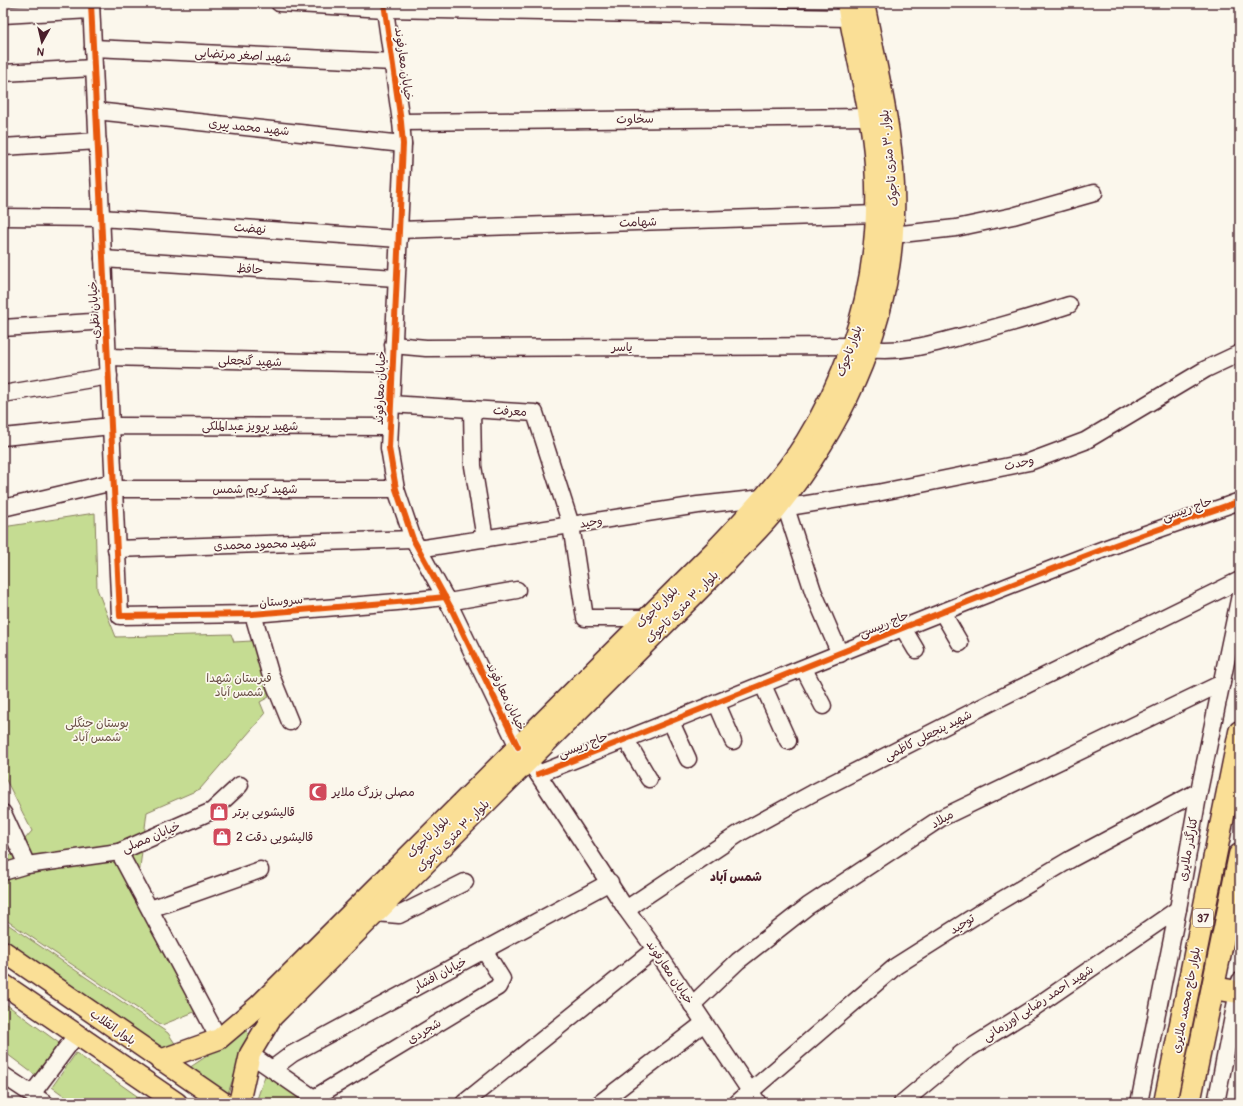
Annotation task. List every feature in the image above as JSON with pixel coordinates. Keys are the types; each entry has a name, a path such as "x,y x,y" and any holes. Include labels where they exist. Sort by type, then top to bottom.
{"highway":[{"name":"بلوار حاج محمد ملایری","path":"1165,1103 1240,732"},
{"name":"بلوار حاج محمد ملایری","path":"1189,1103 1240,855"},
{"path":"1213,988 1239,987"}],"main road":[{"name":"بلوار ۳۰ متری تاجوک","path":"238,1103 250,1054 272,1017 721,567 820,451 852,392 860,348 875,330 888,273 892,235 894,214 892,161 864,3"},
{"name":"بلوار تاجوک","path":"848,10 869,117 875,163 878,214 872,270 859,325 860,348"},
{"name":"بلوار تاجوک","path":"160,1060 219,1039 259,1005 528,760 647,618 775,505"},
{"name":"بلوار انقلاب","path":"3,951 224,1103"},
{"path":"3,984 177,1103"}],"street":[{"path":"279,3 384,6 848,10"},
{"path":"3,15 91,6"},
{"name":"خیابان نظری","path":"91,6 120,616"},
{"name":"خیابان معارفوند","path":"384,6 401,122 402,144 389,427 389,448 396,489 416,544 446,599 528,760 610,882 626,909 655,949 754,1097"},
{"name":"شهید اصغر مرتضایی","path":"93,48 393,62"},
{"path":"3,73 94,68"},
{"name":"شهید محمد پیری","path":"96,111 402,144"},
{"name":"سخاوت","path":"401,122 869,117"},
{"path":"3,147 98,141"},
{"path":"892,235 956,228 1006,218 1094,193"},
{"name":"شهامت","path":"399,234 878,214"},
{"name":"نهضت","path":"3,217 101,218 399,234"},
{"name":"حافظ","path":"103,259 396,278"},
{"name":"یاسر","path":"393,345 426,348 860,348 886,351 918,347 1008,325 1069,305"},
{"path":"3,328 106,321"},
{"name":"وحدت","path":"775,505 877,493 1029,462 1085,441 1206,369 1240,353"},
{"name":"شهید گنجعلی","path":"108,357 392,364"},
{"path":"3,394 109,376"},
{"name":"معرفت","path":"390,404 535,413 571,525"},
{"path":"472,409 473,466 485,539"},
{"name":"شهید پرویز عبدالملکی","path":"3,437 111,426 389,427"},
{"name":"شهید کریم شمس","path":"3,508 113,485 396,489"},
{"name":"حاج رییسی","path":"528,760 626,740 942,612 1106,548 1240,501"},
{"name":"وحید","path":"416,544 485,539 698,505 775,505"},
{"path":"775,505 840,654"},
{"path":"571,525 585,618 647,618"},
{"name":"شهید محمود محمدی","path":"116,549 416,544"},
{"name":"شهید پنجعلی کاظمی","path":"626,909 740,833 813,793 998,699 1240,580"},
{"name":"سروستان","path":"120,616 253,614 446,599 517,590"},
{"name":"کنارگذر ملایری","path":"1139,1103 1178,909 1199,791 1240,595"},
{"path":"942,612 960,643"},
{"path":"253,614 270,673 290,722"},
{"path":"903,628 916,650"},
{"path":"804,669 823,706"},
{"name":"میلاد","path":"692,1005 738,961 808,906 941,818 1222,683"},
{"path":"763,685 788,741"},
{"path":"717,704 733,741"},
{"path":"671,722 688,759"},
{"path":"626,740 649,779"},
{"name":"خیابان مصلی","path":"3,872 27,865 119,852 212,811 240,785"},
{"name":"توحید","path":"737,1103 754,1097 896,966 978,914 1071,859 1199,791"},
{"path":"3,813 27,865"},
{"path":"119,852 219,1039"},
{"path":"150,910 260,870"},
{"path":"376,913 399,915 465,882"},
{"name":"خیابان افشار","path":"272,1069 292,1054 610,882"},
{"name":"شهید احمد رضایی اورزمانی","path":"902,1103 962,1053 1032,1009 1178,909"},
{"path":"464,1103 655,949"},
{"name":"شجردی","path":"318,1100 498,987 502,979 484,950"},
{"path":"1216,1103 1239,987"},
{"path":"600,1103 704,1022"},
{"path":"3,1074 38,1099 77,1034"},
{"path":"250,1054 318,1100"}],"green space":[{"name":"بوستان جنگلی شمس آباد","path":"95,513 97,589 116,637 231,634 234,642 252,641 269,697 260,702 265,714 200,789 147,812 136,899 204,1008 162,1025 3,918 3,864 32,831 3,774 3,527"},
{"path":"3,921 168,1033 178,1048 166,1053 3,942"},
{"path":"3,1002 59,1043 35,1075 3,1051"},
{"path":"247,1029 249,1042 235,1073 226,1099 186,1070"},
{"path":"76,1053 147,1103 74,1103 52,1087"},
{"path":"266,1073 311,1103 257,1103 256,1102"}],"cycle path":[{"path":"91,3 120,616 253,614 445,597"},
{"path":"384,3 403,144 389,448 396,489 413,539 451,608 518,747"},
{"path":"538,774 1033,576 1240,501"}],"place":[{"name":"مصلی بزرگ ملایر","path":"318,792"},
{"name":"قالیشویی برتر","path":"219,812"},
{"name":"قالیشویی دقت 2","path":"222,837"}],"district":[{"name":"شمس آباد","path":"736,876"}],"park label":[{"name":"قبرستان شهدا شمس آباد","path":"239,685"}]}
